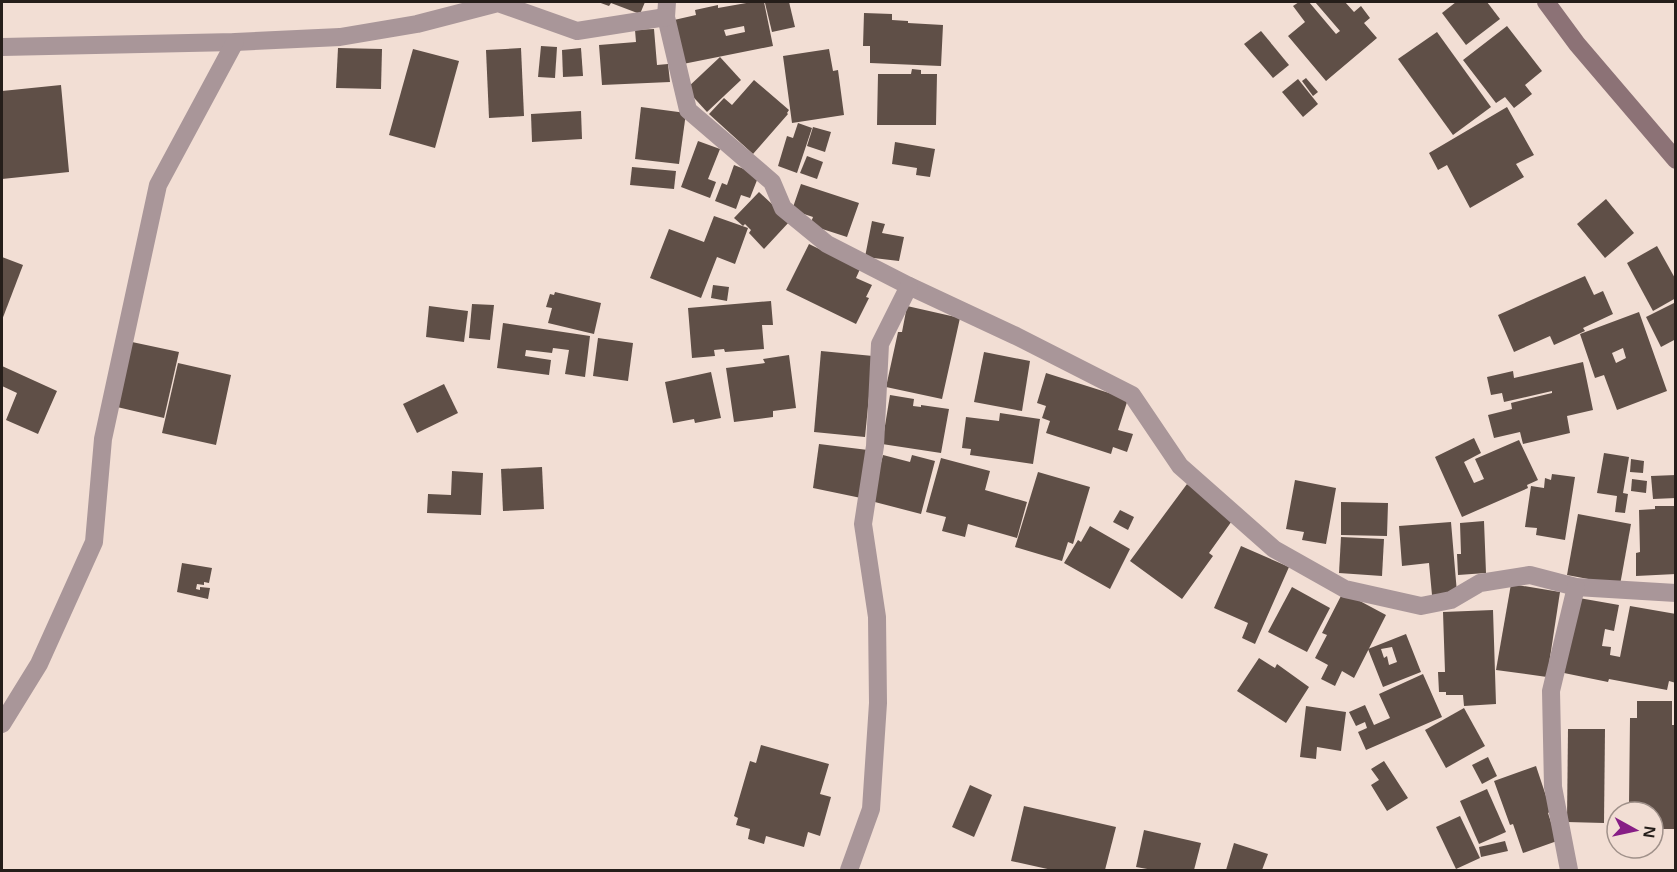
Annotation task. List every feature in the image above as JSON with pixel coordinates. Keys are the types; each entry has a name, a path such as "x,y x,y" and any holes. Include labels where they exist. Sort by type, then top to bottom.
{"main road":[{"path":"1546,2 1577,44 1676,160"}],"street":[{"path":"417,24 454,12 468,2"},
{"path":"2,47 340,38 417,24 498,3 577,31 666,9 688,110 772,182 783,208 827,244 1132,395 1180,466 1275,549 1345,589 1421,606 1451,600 1480,583 1530,575 1576,587 1676,593"},
{"path":"2,724 39,664 94,542 103,439 158,185 235,42"},
{"path":"849,870 871,808 878,703 877,617 863,524 875,446 880,344 909,286"},
{"path":"1569,870 1553,787 1551,691 1576,587"}],"building":[{"path":"598,2 645,2 640,14 611,3 609,6"},
{"path":"764,2 773,46 683,64 674,20 696,15 695,10 718,5 718,8","holes":["744,26 745,32 726,36 724,30"]},
{"path":"789,2 795,27 772,32 765,3"},
{"path":"1299,2 1309,2 1336,34 1340,31 1315,2 1345,2 1354,12 1361,6 1370,18 1364,23 1377,38 1326,81 1288,36 1305,22 1293,6"},
{"path":"1456,2 1487,2 1500,19 1466,45 1442,13"},
{"path":"864,13 892,14 892,20 908,21 908,23 943,25 941,66 870,63 870,46 863,46"},
{"path":"1507,26 1542,71 1525,85 1532,94 1514,108 1505,97 1496,103 1463,60"},
{"path":"654,29 657,65 668,64 670,82 602,85 599,45 636,42 635,30"},
{"path":"1261,31 1289,65 1273,78 1244,44"},
{"path":"1437,32 1491,107 1453,135 1398,59"},
{"path":"541,46 557,47 555,78 538,77"},
{"path":"338,48 382,49 381,89 336,88"},
{"path":"521,48 524,116 489,118 486,50"},
{"path":"581,48 583,76 563,77 562,50"},
{"path":"413,49 459,61 435,148 389,135"},
{"path":"829,49 833,71 838,70 844,115 792,123 783,56"},
{"path":"720,57 741,80 707,112 686,89"},
{"path":"912,69 921,70 921,74 937,74 936,125 877,125 878,74 911,74"},
{"path":"1306,78 1318,92 1313,96 1302,81"},
{"path":"1298,79 1318,104 1303,117 1282,92"},
{"path":"754,80 789,110 753,154 709,114 724,98 732,105"},
{"path":"61,85 69,172 2,179 2,91"},
{"path":"641,107 686,113 679,164 635,159"},
{"path":"1507,107 1534,155 1516,164 1524,177 1470,208 1447,165 1438,170 1429,153"},
{"path":"581,111 582,139 532,142 531,114"},
{"path":"798,123 812,128 797,173 778,166 787,136 793,138"},
{"path":"813,127 831,132 825,152 807,146"},
{"path":"698,141 720,149 708,179 716,182 710,198 681,187"},
{"path":"895,142 935,149 930,177 916,175 917,168 892,164"},
{"path":"807,156 823,162 817,179 800,173"},
{"path":"734,165 759,175 750,198 741,195 736,209 715,201 722,183 727,185"},
{"path":"632,167 676,171 674,189 630,185"},
{"path":"801,184 859,203 847,237 810,225 813,217 792,210"},
{"path":"759,192 790,221 764,249 749,233 751,230 734,218"},
{"path":"1606,199 1634,233 1605,258 1577,224"},
{"path":"714,216 748,228 735,264 717,257 701,298 650,278 669,229 704,242"},
{"path":"872,221 885,224 882,233 904,237 899,261 865,257"},
{"path":"809,244 860,269 856,278 872,285 866,297 869,298 856,324 786,290"},
{"path":"1657,246 1676,280 1676,298 1653,311 1627,263"},
{"path":"2,257 23,265 2,320"},
{"path":"1585,276 1594,295 1603,291 1613,314 1583,328 1585,331 1554,345 1550,336 1514,352 1498,315"},
{"path":"713,285 729,287 727,301 711,298"},
{"path":"555,292 601,303 594,334 548,323 552,308 546,307 550,294 554,295"},
{"path":"771,301 773,325 762,325 764,349 725,352 724,349 714,350 715,356 692,358 688,308"},
{"path":"1676,302 1676,339 1661,347 1646,317"},
{"path":"472,304 494,305 490,340 469,338"},
{"path":"429,306 468,311 464,342 426,337"},
{"path":"907,306 960,318 942,399 886,387 898,332 902,332"},
{"path":"1639,312 1667,391 1617,410 1604,375 1595,378 1580,334","holes":["1623,348 1626,358 1616,363 1612,353"]},
{"path":"503,323 590,336 585,377 565,374 569,350 553,348 552,353 526,350 525,356 551,360 549,375 497,368"},
{"path":"598,338 633,343 628,381 593,376"},
{"path":"132,342 179,352 164,418 117,407"},
{"path":"821,351 873,356 865,437 814,432"},
{"path":"984,352 1030,361 1022,411 974,402"},
{"path":"789,355 796,408 773,411 773,417 734,422 726,368 765,363 763,359"},
{"path":"1583,362 1593,410 1567,416 1570,433 1523,444 1520,432 1494,438 1488,415 1512,409 1511,403 1552,393 1552,391 1504,402 1502,393 1491,395 1487,377 1513,371 1514,378"},
{"path":"178,363 231,375 216,445 162,433"},
{"path":"2,366 57,391 38,434 6,420 17,393 2,386"},
{"path":"711,372 721,418 695,423 694,419 673,423 665,382"},
{"path":"1046,373 1128,399 1118,430 1133,434 1127,452 1113,447 1111,454 1046,433 1050,421 1042,418 1046,406 1037,403"},
{"path":"444,384 458,413 417,433 403,404"},
{"path":"890,395 914,399 913,406 949,409 941,453 882,444"},
{"path":"1000,413 1040,419 1033,464 970,455 971,449 962,448 966,417 999,421"},
{"path":"1474,438 1481,453 1464,462 1474,483 1484,479 1475,459 1519,440 1538,480 1527,485 1528,488 1462,517 1435,457"},
{"path":"819,444 868,450 861,498 813,488"},
{"path":"1604,453 1629,457 1623,493 1628,494 1625,513 1615,512 1617,496 1597,493"},
{"path":"883,455 910,462 912,455 935,461 921,514 871,501"},
{"path":"941,458 990,471 985,490 1027,502 1017,538 968,524 965,537 942,531 946,517 926,512"},
{"path":"1631,459 1644,461 1643,473 1630,472"},
{"path":"542,467 544,509 503,511 501,469"},
{"path":"452,471 483,473 481,515 427,513 428,494 451,495"},
{"path":"1038,472 1090,487 1073,544 1068,542 1062,561 1015,547"},
{"path":"1552,474 1575,477 1565,540 1536,535 1537,528 1525,527 1531,486 1544,488 1545,478 1551,480"},
{"path":"1676,475 1676,498 1653,499 1651,476"},
{"path":"1632,479 1647,481 1646,493 1631,491"},
{"path":"1295,480 1336,488 1326,544 1302,540 1304,532 1286,529"},
{"path":"1187,484 1234,518 1209,553 1213,556 1182,599 1130,561"},
{"path":"1341,502 1388,503 1387,536 1341,535"},
{"path":"1655,506 1676,506 1676,574 1636,576 1636,553 1640,552 1639,510 1655,509"},
{"path":"1120,510 1134,517 1128,530 1113,522"},
{"path":"1578,514 1631,524 1620,585 1567,575"},
{"path":"1484,521 1486,573 1458,575 1457,554 1461,554 1460,523"},
{"path":"1451,522 1457,593 1432,595 1429,563 1402,566 1399,526"},
{"path":"1090,526 1130,549 1110,589 1064,563 1078,540 1081,542"},
{"path":"1341,537 1384,539 1382,576 1339,573"},
{"path":"1241,546 1289,567 1255,644 1242,638 1248,623 1214,608"},
{"path":"182,563 212,568 209,583 197,584 196,589 210,588 208,599 177,592"},
{"path":"1511,584 1560,592 1547,677 1496,670"},
{"path":"1292,587 1330,608 1307,652 1268,632"},
{"path":"1343,592 1386,615 1354,678 1342,671 1335,686 1321,679 1328,665 1315,658 1327,635 1322,633"},
{"path":"1579,598 1619,605 1614,631 1605,629 1602,646 1611,647 1610,655 1620,657 1630,606 1676,614 1676,683 1669,681 1667,690 1564,673"},
{"path":"1493,610 1496,704 1464,706 1463,695 1446,695 1446,692 1439,692 1438,672 1445,672 1443,612"},
{"path":"1406,634 1421,672 1383,687 1368,649","holes":["1392,647 1397,662 1389,665 1387,656 1384,658 1381,649"]},
{"path":"1259,658 1275,668 1277,664 1309,687 1286,723 1237,691"},
{"path":"1423,674 1442,717 1366,750 1358,732 1367,728 1365,722 1356,726 1349,712 1365,705 1374,725 1390,718 1379,694"},
{"path":"1637,701 1672,701 1672,725 1676,725 1676,829 1665,829 1665,800 1629,800 1630,718 1637,718"},
{"path":"1306,706 1346,712 1341,751 1317,747 1316,759 1300,757"},
{"path":"1464,708 1485,746 1446,768 1425,730"},
{"path":"1568,729 1605,729 1604,823 1567,822"},
{"path":"761,745 829,764 820,794 831,797 820,836 808,832 804,847 766,836 764,844 748,839 750,829 736,825 738,818 734,816 750,761 756,763"},
{"path":"1488,757 1497,776 1482,784 1472,765"},
{"path":"1384,761 1408,798 1387,811 1371,785 1379,780 1371,769"},
{"path":"1536,766 1551,811 1548,813 1557,841 1523,853 1494,781"},
{"path":"970,785 992,795 974,837 952,827"},
{"path":"1487,789 1506,832 1479,844 1460,801"},
{"path":"1024,806 1116,827 1105,870 1052,870 1011,861"},
{"path":"1460,816 1480,858 1456,869 1436,827"},
{"path":"1144,830 1201,843 1194,870 1153,870 1136,867"},
{"path":"1505,841 1508,851 1481,857 1479,847"},
{"path":"1234,843 1268,854 1262,870 1226,870"}]}
